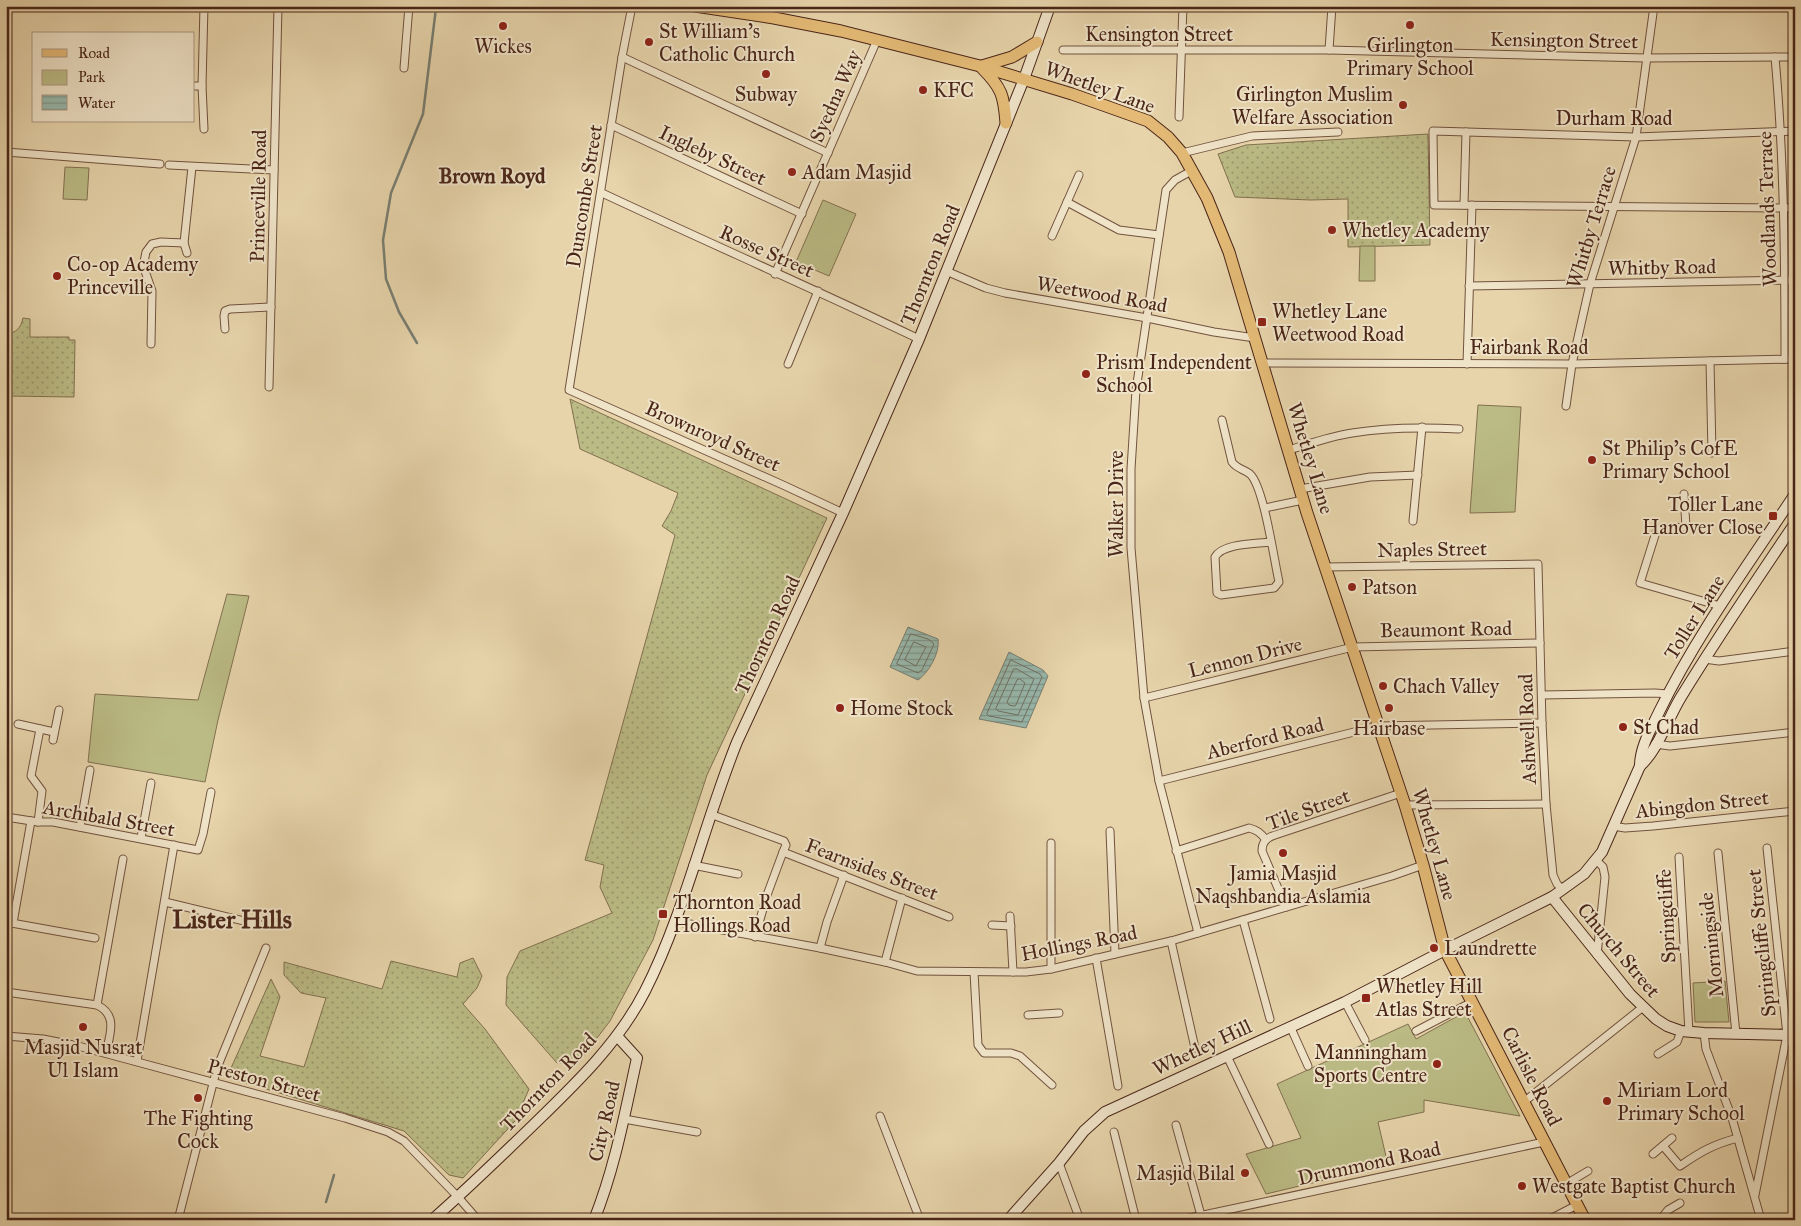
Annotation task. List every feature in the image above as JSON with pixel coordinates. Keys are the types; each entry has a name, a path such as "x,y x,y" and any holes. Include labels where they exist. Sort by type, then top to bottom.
{"main road":[{"name":"Whetley Lane","path":"695,6 774,18 841,31 981,66 1072,94 1148,121 1168,137 1182,153 1207,198 1229,252 1264,363 1300,489 1405,805 1423,865 1444,950"},
{"name":"Thornton Road","path":"432,1220 572,1089 616,1036 645,992 674,921 710,814 737,742 843,513 919,339 1024,79 1050,6"},
{"path":"1006,123 1004,102 1000,90 995,81 981,66 1012,57 1037,42"},
{"name":"Toller Lane","path":"1651,743 1668,694 1720,606 1795,494"},
{"name":"Toller Lane","path":"1444,950 1552,897 1584,874 1596,860 1602,852 1640,766 1640,754 1651,743 1704,659 1795,524"},
{"path":"1690,656 1704,659"},
{"path":"1668,694 1679,700"},
{"name":"Church Street","path":"1552,897 1598,955 1643,1007 1667,1026 1685,1031 1704,1033 1791,1035"},
{"name":"Whetley Hill","path":"1008,1220 1084,1131 1105,1112 1345,1002 1444,950"},
{"name":"Carlisle Road","path":"1444,950 1585,1220"},
{"name":"City Road","path":"594,1220 608,1180 637,1058 616,1036"}],"street":[{"path":"204,6 202,86 204,129"},
{"name":"Princeville Road","path":"269,387 278,6"},
{"path":"404,68 409,6"},
{"name":"Duncombe Street","path":"569,390 602,193 622,57 632,6"},
{"path":"1179,117 1183,6"},
{"path":"1329,50 1332,6"},
{"name":"Whitby Terrace","path":"1566,406 1572,364 1590,284 1636,136 1654,6"},
{"name":"Syedna Way","path":"775,274 878,40"},
{"name":"Kensington Street","path":"1063,50 1329,50 1646,58 1775,58 1795,56"},
{"path":"622,57 828,153"},
{"name":"Woodlands Terrace","path":"1775,58 1782,132 1785,359"},
{"path":"195,86 202,86"},
{"name":"Ingleby Street","path":"611,125 802,214"},
{"name":"Durham Road","path":"1468,205 1434,205 1433,131 1636,136 1795,131"},
{"path":"1182,153 1252,136 1338,132"},
{"path":"1466,132 1469,286 1466,364"},
{"path":"6,152 160,164"},
{"path":"169,165 274,170"},
{"path":"187,253 184,243 192,167"},
{"name":"Walker Drive","path":"1193,170 1175,180 1166,190 1136,390 1130,470 1131,548 1144,698 1159,782 1198,933"},
{"path":"1052,236 1079,175"},
{"name":"Rosse Street","path":"602,193 919,339"},
{"path":"1067,202 1119,230 1159,235"},
{"path":"1468,205 1795,208"},
{"path":"151,344 152,291 145,271 146,252 152,244 161,242 184,243"},
{"name":"Weetwood Road","path":"946,271 986,288 1005,293 1214,332 1256,338"},
{"name":"Whitby Road","path":"1469,286 1795,280"},
{"path":"788,364 818,291"},
{"path":"225,329 225,311 230,309 271,307"},
{"name":"Fairbank Road","path":"1264,363 1572,364 1795,359"},
{"path":"1710,361 1712,452"},
{"name":"Brownroyd Street","path":"569,390 843,513"},
{"path":"1222,420 1232,462 1235,467 1251,474 1261,495 1279,582 1274,588 1221,595 1218,593 1215,557 1218,552 1225,548 1270,542"},
{"path":"1289,450 1350,433 1422,427 1459,428"},
{"path":"1413,521 1422,427"},
{"path":"1300,489 1370,477 1418,475"},
{"path":"1684,494 1686,528 1657,529 1640,583 1720,606"},
{"path":"1265,508 1304,500"},
{"name":"Naples Street","path":"1325,567 1538,564"},
{"name":"Ashwell Road","path":"1538,564 1546,804 1553,875 1557,884 1563,890"},
{"name":"Beaumont Road","path":"1353,647 1540,643"},
{"name":"Lennon Drive","path":"1144,698 1353,647"},
{"path":"1704,659 1719,661 1795,651"},
{"path":"1542,695 1668,694"},
{"path":"53,740 59,710"},
{"path":"18,724 54,732"},
{"name":"Aberford Road","path":"1159,782 1378,726 1542,724"},
{"path":"40,729 31,776 41,788 35,821 9,922 102,939"},
{"path":"1651,743 1670,746 1795,732"},
{"path":"80,827 90,770"},
{"path":"141,838 151,783"},
{"name":"Archibald Street","path":"6,817 54,822 198,850 202,842 211,792"},
{"name":"Tile Street","path":"1286,907 1262,851 1262,844 1266,840 1275,835 1401,793"},
{"path":"1405,805 1546,804"},
{"name":"Abingdon Street","path":"1613,826 1625,828 1653,826 1795,811"},
{"name":"Fearnsides Street","path":"710,814 784,841 786,845 783,852 949,917"},
{"path":"1176,851 1249,828 1262,834 1266,840"},
{"path":"1110,831 1115,954"},
{"path":"1050,969 1051,843"},
{"path":"137,1062 174,845"},
{"name":"Springcliffe Street","path":"1755,1194 1791,1035 1767,848"},
{"path":"755,937 783,852"},
{"name":"Morningside","path":"1718,853 1736,1034"},
{"name":"Springcliffe","path":"1679,857 1685,1031"},
{"path":"97,1005 102,939 123,859"},
{"path":"1596,860 1604,867 1605,877 1598,955"},
{"path":"693,865 738,874"},
{"name":"Hollings Road","path":"674,921 820,948 917,971 1014,972 1050,969 1171,941 1392,876 1423,865"},
{"path":"820,948 844,875"},
{"path":"885,962 902,898"},
{"path":"165,902 261,925"},
{"path":"1010,916 1014,972"},
{"path":"1243,920 1270,1019"},
{"path":"992,925 1011,926"},
{"path":"1171,941 1195,1048"},
{"path":"178,1220 212,1082 266,948"},
{"path":"1096,958 1118,1086"},
{"path":"974,972 978,1046 984,1053 1012,1053 1020,1056 1052,1085"},
{"path":"6,992 97,1005 106,1009 112,1028 106,1053"},
{"path":"1345,1002 1364,1040"},
{"path":"1416,1031 1472,1002"},
{"path":"1524,1101 1643,1007"},
{"path":"1028,1015 1059,1013"},
{"path":"1290,1026 1308,1066"},
{"path":"1658,1054 1676,1042 1685,1031"},
{"path":"1704,1033 1706,1049 1732,1118 1761,1220"},
{"name":"Preston Street","path":"6,1036 43,1038 106,1053 345,1118 388,1132 404,1142 478,1220"},
{"path":"1227,1056 1269,1144"},
{"path":"880,1116 920,1220"},
{"path":"624,1119 697,1132"},
{"path":"1176,1125 1202,1218"},
{"path":"1114,1132 1136,1220"},
{"path":"1653,1154 1672,1138"},
{"path":"1663,1146 1680,1166 1718,1143 1738,1138"},
{"name":"Drummond Road","path":"1180,1220 1202,1218 1544,1142"},
{"path":"1058,1163 1080,1220"},
{"path":"1566,1184 1588,1171"},
{"path":"1660,1220 1668,1210 1680,1203"},
{"path":"1548,1220 1577,1205"},
{"path":"1794,1220 1795,1213"}],"green space":[{"path":"1428,134 1430,245 1348,247 1348,199 1311,200 1235,197 1218,154 1246,145"},
{"path":"65,167 89,168 87,200 63,199"},
{"path":"823,200 856,214 829,276 796,262"},
{"path":"1360,246 1375,246 1375,281 1359,281"},
{"path":"23,318 30,319 30,337 69,337 69,340 75,340 74,397 6,396 6,334 18,329"},
{"path":"570,399 827,518 707,775 653,940 610,1021 578,1063 557,1063 506,1005 507,977 520,951 612,913 600,887 604,865 585,860 675,535 662,526 671,511 678,493 580,449"},
{"path":"1478,405 1521,407 1515,512 1470,513"},
{"path":"227,594 249,596 218,720 205,782 88,762 95,694 198,700"},
{"path":"473,958 482,976 477,988 463,1004 485,1029 529,1089 515,1121 463,1178 449,1175 404,1131 227,1077 271,979 280,997 260,1056 304,1067 326,998 301,993 284,975 284,962 382,989 391,961 457,977 460,963"},
{"path":"1725,981 1729,1022 1695,1022 1693,983"},
{"path":"1465,1012 1520,1116 1424,1100 1424,1112 1378,1122 1388,1165 1266,1194 1246,1154 1301,1138 1277,1084 1408,1024 1416,1039"}],"water":[{"path":"908,627 938,639 933,662 918,680 890,667"},
{"path":"1009,652 1043,670 1048,676 1026,728 979,719"}],"waterway":[{"path":"417,343 399,312 386,279 383,240 391,193 423,114 436,8"},
{"path":"326,1202 334,1175"}],"place":[{"name":"Girlington Primary School","path":"1410,25"},
{"name":"Wickes","path":"503,26"},
{"name":"St William's Catholic Church","path":"649,42"},
{"name":"Subway","path":"766,74"},
{"name":"KFC","path":"923,90"},
{"name":"Girlington Muslim Welfare Association","path":"1403,105"},
{"name":"Adam Masjid","path":"792,172"},
{"name":"Whetley Academy","path":"1332,230"},
{"name":"Co-op Academy Princeville","path":"57,276"},
{"name":"Whetley Lane Weetwood Road","path":"1262,322"},
{"name":"Prism Independent School","path":"1086,374"},
{"name":"St Philip's CofE Primary School","path":"1592,460"},
{"name":"Toller Lane Hanover Close","path":"1773,516"},
{"name":"Patson","path":"1352,587"},
{"name":"Chach Valley","path":"1383,686"},
{"name":"Home Stock","path":"840,708"},
{"name":"Hairbase","path":"1389,708"},
{"name":"St Chad","path":"1623,727"},
{"name":"Jamia Masjid Naqshbandia Aslamia","path":"1283,853"},
{"name":"Thornton Road Hollings Road","path":"663,914"},
{"name":"Laundrette","path":"1434,948"},
{"name":"Whetley Hill Atlas Street","path":"1366,998"},
{"name":"Masjid Nusrat Ul Islam","path":"83,1027"},
{"name":"Manningham Sports Centre","path":"1437,1064"},
{"name":"The Fighting Cock","path":"198,1098"},
{"name":"Miriam Lord Primary School","path":"1607,1101"},
{"name":"Masjid Bilal","path":"1245,1173"},
{"name":"Westgate Baptist Church","path":"1522,1186"}],"district":[{"name":"Brown Royd","path":"492,176"},
{"name":"Lister Hills","path":"232,919"}]}
